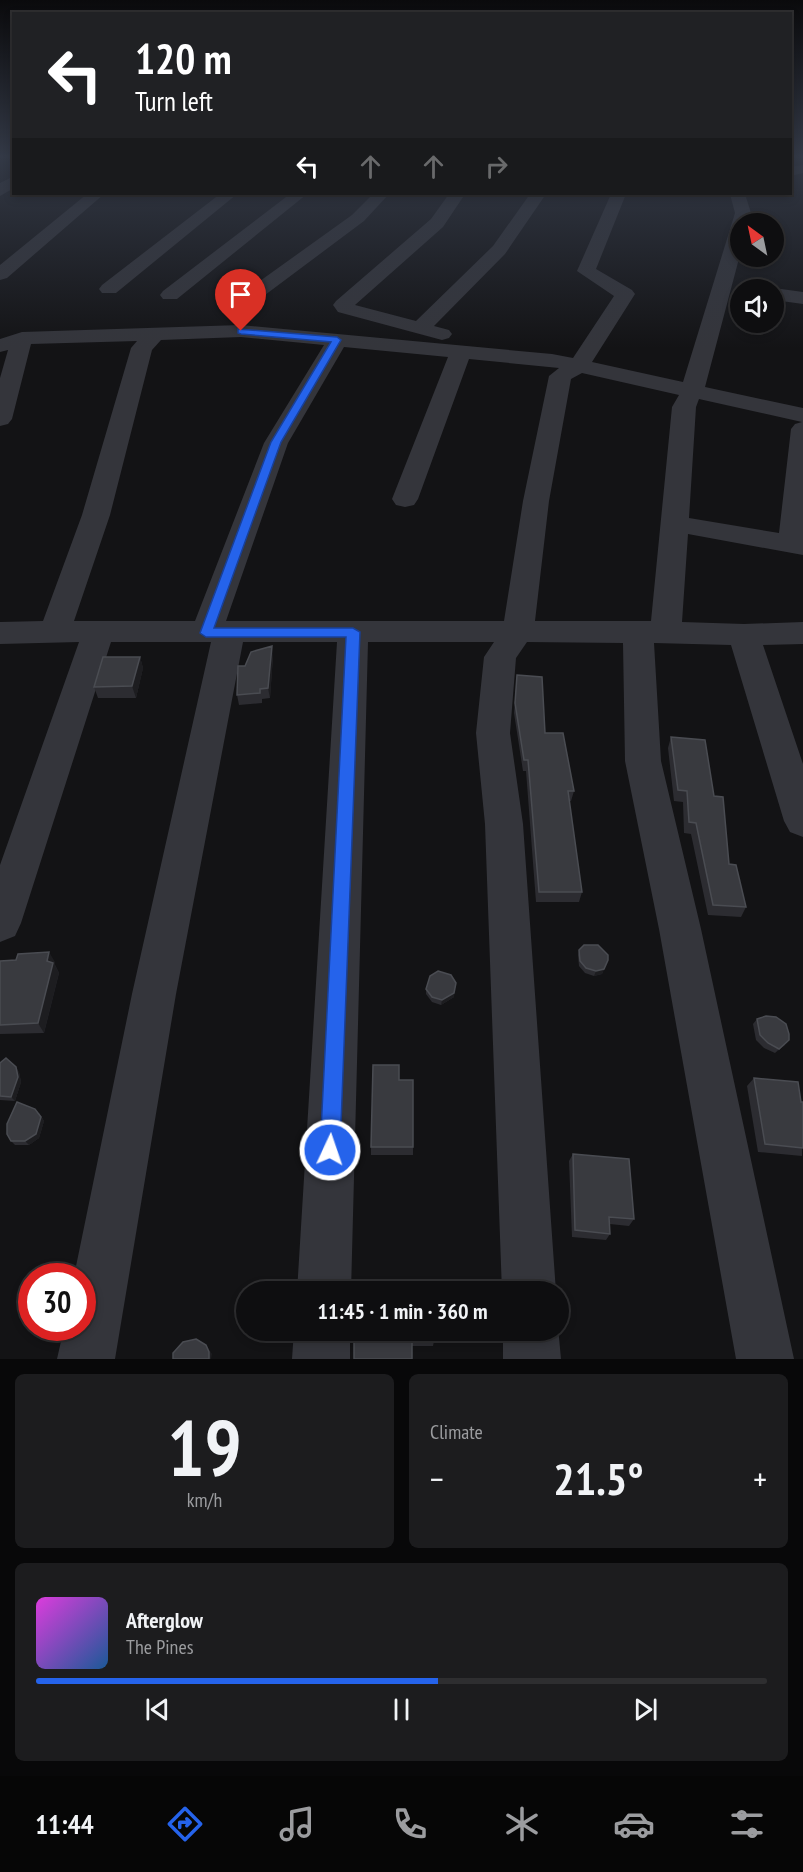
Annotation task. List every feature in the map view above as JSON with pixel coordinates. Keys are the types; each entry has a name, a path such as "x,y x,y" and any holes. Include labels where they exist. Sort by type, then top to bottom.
{"street":[{"path":"0,274 63,221"},
{"path":"109,290 195,221"},
{"path":"170,296 264,221"},
{"path":"246,300 353,221"},
{"path":"438,221 343,305 345,308 520,357"},
{"path":"420,328 499,250 519,221"},
{"path":"528,1281 504,824 493,733 501,657 518,632 536,501 560,376 579,366 625,294 586,271 607,221"},
{"path":"741,221 693,390 684,407 675,524 652,632 643,760 680,929 765,1359"},
{"path":"722,286 730,288"},
{"path":"784,295 803,298"},
{"path":"0,346 22,338 241,331 552,360 803,415"},
{"path":"54,633 96,515 142,348 155,334"},
{"path":"0,419 22,338"},
{"path":"86,1359 218,633 276,442 337,340"},
{"path":"405,499 461,351"},
{"path":"675,524 798,545 803,429"},
{"path":"0,923 99,631"},
{"path":"0,633 99,631 652,632 744,635 803,633"},
{"path":"324,1281 353,632"},
{"path":"744,635 803,821"},
{"path":"321,1359 322,1341"},
{"path":"531,1341 532,1359"}],"building":[{"path":"272,646 268,688 260,689 260,693 237,695 238,666 245,666 251,652"},
{"path":"103,657 140,657 132,686 94,687"},
{"path":"517,675 542,677 545,733 563,733 574,791 568,791 582,892 539,892 528,760 524,760 515,703"},
{"path":"671,737 705,740 714,796 723,797 729,864 736,865 746,907 713,905 696,823 689,822 687,791 678,790"},
{"path":"584,945 598,945 608,955 604,969 596,971 586,968 580,961 579,950"},
{"path":"49,952 47,961 53,963 38,1023 0,1025 0,961 16,960 18,954"},
{"path":"438,971 451,975 456,983 454,993 442,1000 432,997 426,989 430,976"},
{"path":"766,1016 776,1017 786,1024 789,1040 779,1049 760,1035 757,1019"},
{"path":"6,1058 16,1067 18,1077 11,1097 0,1096 0,1063"},
{"path":"373,1065 399,1065 399,1080 413,1080 413,1147 371,1147"},
{"path":"754,1078 798,1082 801,1102 803,1102 803,1148 765,1144"},
{"path":"17,1102 35,1109 41,1117 36,1134 25,1141 11,1141 7,1134 7,1124"},
{"path":"573,1154 629,1159 634,1219 609,1217 610,1234 575,1230"},
{"path":"196,1339 206,1345 209,1359 173,1359 173,1353 183,1342"},
{"path":"354,1341 434,1341 412,1342 412,1359 354,1359"}],"route":[{"path":"241,331 337,340 276,442 206,633 353,632 330,1150"}]}
